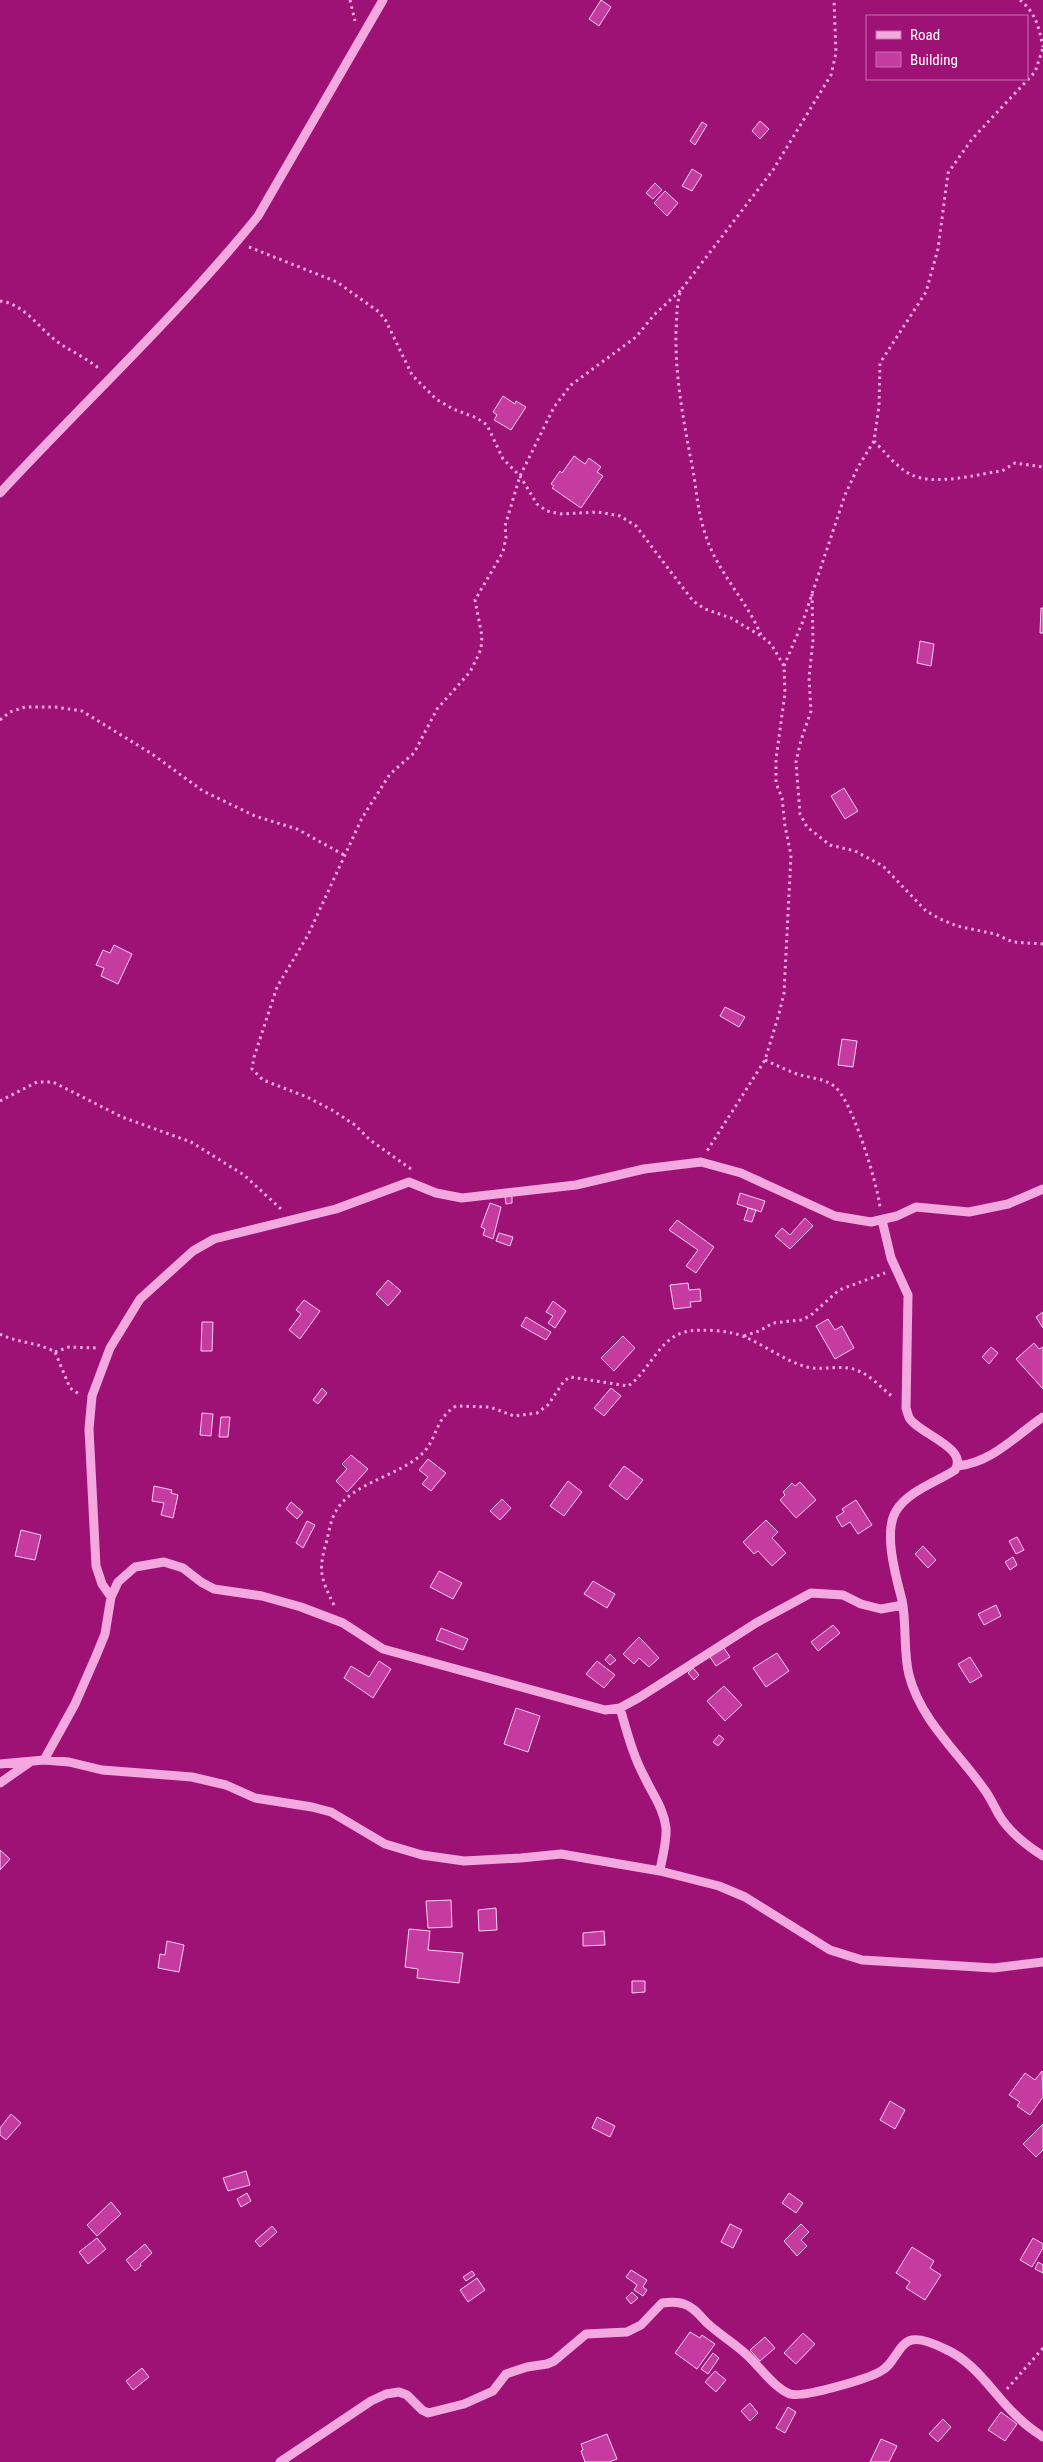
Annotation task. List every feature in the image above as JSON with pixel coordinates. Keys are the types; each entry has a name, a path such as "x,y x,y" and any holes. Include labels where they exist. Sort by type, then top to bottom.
{"street":[{"path":"0,492 112,378 236,243 258,216 303,135 383,0"},
{"path":"111,1597 102,1584 96,1566 89,1429 92,1396 110,1348 140,1299 193,1251 214,1239 297,1217 336,1209 409,1182 447,1196 471,1197 576,1185 644,1169 701,1162 741,1173 835,1216 871,1222 897,1216 916,1207 969,1212 1008,1204 1043,1189"},
{"path":"882,1220 895,1269 908,1295 906,1408 909,1418 916,1426 954,1452 958,1466"},
{"path":"1043,1417 994,1455 976,1463 958,1466 950,1474 910,1496 896,1511 891,1530 892,1552 903,1605 906,1652 916,1695 940,1734 984,1788 1005,1823 1026,1844 1043,1856"},
{"path":"44,1760 75,1704 96,1656 105,1634 111,1597 118,1582 128,1571 142,1564 164,1562 183,1568 200,1582 214,1588 262,1596 293,1605 343,1623 383,1650 605,1710 620,1708 756,1622 810,1593 843,1595 861,1604 881,1609 903,1605"},
{"path":"620,1708 630,1746 658,1801 664,1818 666,1830 660,1871"},
{"path":"0,1783 33,1760"},
{"path":"0,1764 44,1760 69,1762 102,1770 192,1777 226,1785 255,1798 331,1812 385,1844 422,1854 464,1861 561,1854 660,1871 719,1886 744,1897 830,1950 862,1960 994,1968 1043,1962"},
{"path":"280,2462 386,2394 399,2392 407,2394 422,2410 428,2413 464,2404 493,2391 506,2374 554,2361 586,2334 627,2332 641,2325 662,2303 673,2302 684,2303 695,2310 707,2323 745,2352 774,2383 789,2394 796,2395 834,2387 882,2371 894,2360 905,2343 911,2340 919,2340 945,2349 965,2362 1021,2421 1043,2437"}],"path":[{"path":"416,1172 370,1140 355,1125 332,1110 308,1096 263,1080 252,1069 254,1057 277,987 308,934 362,818 390,774 414,753 437,709 470,672 476,660 481,649 482,636 474,600 506,544 506,526 520,476 554,406 570,385 636,337 654,315 680,290 773,170 831,75 836,53 834,0"},
{"path":"1020,0 1029,7 1038,22 1043,47 1035,72 1028,79"},
{"path":"1038,22 1043,17"},
{"path":"701,1162 765,1060 784,993 791,855 782,798 776,783 776,759 784,692 784,666 803,621 846,495 858,467 874,441 879,406 880,363 926,292 938,249 948,173 972,139 1027,80"},
{"path":"236,243 286,260 337,282 378,312 386,321 412,375 436,398 453,409 477,418 488,425 503,459 520,476 537,504 547,511 560,514 598,512 620,516 636,526 693,601 706,609 731,618 761,636 775,649 784,666"},
{"path":"680,290 676,308 676,362 698,511 707,540 720,567 754,620 761,636"},
{"path":"0,301 12,303 61,344 86,358 112,378"},
{"path":"874,441 912,476 924,478 942,479 1002,471 1015,463 1043,467"},
{"path":"812,591 813,640 809,678 811,711 796,762 800,814 808,827 830,845 856,851 883,866 926,911 940,919 957,926 996,934 1013,942 1043,944"},
{"path":"0,720 10,712 25,707 55,707 82,711 152,754 203,791 255,816 296,829 344,855"},
{"path":"765,1060 798,1074 828,1083 836,1088 847,1105 864,1148 879,1197 882,1220"},
{"path":"0,1101 37,1082 53,1082 122,1117 191,1142 244,1175 280,1208 297,1217"},
{"path":"744,1336 759,1331 773,1323 801,1320 810,1316 839,1290 895,1269"},
{"path":"343,1623 328,1592 320,1568 336,1511 345,1500 368,1484 401,1470 424,1452 436,1428 449,1411 456,1406 490,1407 514,1416 537,1413 548,1405 564,1382 570,1377 628,1386 637,1380 672,1338 685,1332 707,1330 744,1336 776,1354 808,1367 847,1367 857,1370 871,1378 906,1408"},
{"path":"0,1334 56,1352 69,1347 110,1348"},
{"path":"56,1352 70,1388 76,1394 92,1396"},
{"path":"1000,2397 1043,2348"}],"building":[{"path":"601,0 611,7 599,26 589,19"},
{"path":"760,121 769,129 760,139 752,131"},
{"path":"702,122 707,125 695,145 690,141"},
{"path":"692,169 702,175 692,191 682,186"},
{"path":"655,183 662,190 653,199 646,193"},
{"path":"665,191 678,203 667,216 654,203"},
{"path":"503,396 515,404 516,401 526,407 511,430 494,420 497,415 493,412"},
{"path":"574,456 585,464 589,458 601,467 597,472 603,476 581,508 552,488 554,486 551,484 560,471 562,473"},
{"path":"1041,608 1043,608 1043,633 1040,633"},
{"path":"920,641 934,644 931,666 917,663"},
{"path":"844,788 858,811 845,819 831,796"},
{"path":"114,945 132,954 118,984 101,976 104,968 96,965 103,950 110,953"},
{"path":"725,1007 745,1017 739,1027 720,1016"},
{"path":"842,1039 857,1041 853,1067 838,1065"},
{"path":"740,1193 765,1201 761,1212 737,1204"},
{"path":"512,1196 512,1203 506,1204 505,1197"},
{"path":"490,1203 501,1207 493,1239 483,1235 485,1229 481,1227"},
{"path":"748,1208 756,1210 752,1222 744,1220"},
{"path":"805,1218 813,1226 790,1249 775,1236 782,1228 790,1235"},
{"path":"677,1220 714,1247 696,1273 686,1266 698,1250 669,1230"},
{"path":"499,1233 513,1237 510,1246 496,1241"},
{"path":"388,1280 401,1291 388,1306 376,1294"},
{"path":"688,1283 689,1290 700,1289 701,1301 690,1302 691,1307 674,1309 670,1285"},
{"path":"304,1300 320,1311 300,1339 289,1330 301,1314 296,1310"},
{"path":"553,1301 566,1311 555,1328 548,1323 553,1316 546,1312"},
{"path":"1043,1312 1043,1328 1036,1317"},
{"path":"526,1317 551,1332 546,1340 521,1326"},
{"path":"828,1319 835,1330 842,1326 854,1348 835,1359 816,1326"},
{"path":"202,1322 213,1322 212,1351 201,1351"},
{"path":"623,1336 635,1348 614,1371 601,1358"},
{"path":"1034,1343 1039,1349 1043,1347 1043,1389 1016,1359"},
{"path":"991,1347 998,1353 989,1364 982,1357"},
{"path":"322,1388 327,1393 318,1404 313,1400"},
{"path":"611,1388 621,1396 604,1416 594,1408"},
{"path":"202,1413 213,1414 211,1436 200,1435"},
{"path":"221,1417 230,1417 228,1437 219,1437"},
{"path":"351,1455 368,1469 347,1492 336,1481 347,1469 342,1464"},
{"path":"428,1459 446,1473 431,1491 422,1484 428,1477 419,1470"},
{"path":"624,1466 643,1480 627,1500 609,1486"},
{"path":"568,1481 582,1492 564,1516 550,1506"},
{"path":"800,1482 816,1500 796,1518 780,1500 785,1495 783,1492 792,1483 795,1486"},
{"path":"154,1486 172,1490 171,1493 178,1495 173,1518 161,1515 164,1503 152,1501"},
{"path":"502,1499 511,1508 500,1520 490,1511"},
{"path":"856,1500 872,1525 858,1534 850,1522 842,1527 836,1517 844,1512 842,1509"},
{"path":"291,1502 303,1512 297,1519 286,1509"},
{"path":"766,1520 778,1532 772,1538 786,1553 772,1566 758,1551 754,1554 743,1542"},
{"path":"307,1521 315,1525 303,1548 296,1543"},
{"path":"21,1530 41,1535 35,1560 15,1556"},
{"path":"1017,1537 1024,1550 1016,1554 1009,1541"},
{"path":"923,1546 936,1560 928,1568 915,1554"},
{"path":"1013,1557 1017,1565 1010,1570 1005,1562"},
{"path":"439,1571 462,1583 453,1599 430,1587"},
{"path":"593,1581 615,1594 607,1608 584,1594"},
{"path":"996,1605 1001,1616 984,1625 978,1614"},
{"path":"833,1625 840,1633 818,1651 811,1642"},
{"path":"441,1628 468,1639 463,1650 436,1640"},
{"path":"639,1637 659,1658 649,1667 639,1658 634,1664 623,1654"},
{"path":"722,1645 730,1657 716,1666 708,1654"},
{"path":"777,1653 789,1671 766,1687 753,1668"},
{"path":"610,1654 616,1660 610,1665 605,1660"},
{"path":"970,1657 982,1676 970,1683 958,1664"},
{"path":"379,1661 391,1669 373,1698 344,1678 351,1666 369,1677"},
{"path":"597,1661 615,1675 604,1688 586,1674"},
{"path":"693,1668 699,1675 694,1680 688,1673"},
{"path":"724,1686 742,1705 725,1721 707,1701"},
{"path":"516,1708 540,1716 528,1752 504,1744"},
{"path":"719,1735 724,1739 718,1746 713,1742"},
{"path":"0,1850 10,1859 0,1870"},
{"path":"451,1900 452,1927 428,1928 426,1901"},
{"path":"496,1908 497,1930 479,1931 478,1910"},
{"path":"409,1929 430,1931 428,1950 463,1953 459,1983 417,1978 418,1969 405,1967"},
{"path":"604,1931 605,1945 583,1946 583,1933"},
{"path":"167,1941 184,1945 179,1972 158,1968 160,1954 165,1955"},
{"path":"632,1981 645,1981 645,1992 632,1993"},
{"path":"1042,2071 1043,2097 1030,2115 1017,2106 1020,2102 1009,2095 1025,2073 1035,2080"},
{"path":"890,2101 905,2110 895,2129 880,2120"},
{"path":"11,2114 21,2123 6,2140 0,2135 0,2128"},
{"path":"597,2117 615,2126 610,2137 592,2128"},
{"path":"1043,2124 1043,2150 1036,2157 1023,2144"},
{"path":"246,2171 250,2185 228,2191 223,2178"},
{"path":"247,2193 251,2201 241,2207 237,2199"},
{"path":"789,2193 803,2203 796,2213 782,2203"},
{"path":"111,2202 121,2214 97,2236 87,2225"},
{"path":"730,2224 742,2230 733,2248 721,2242"},
{"path":"801,2224 809,2232 801,2240 807,2246 797,2256 784,2241"},
{"path":"272,2226 277,2232 260,2247 255,2241"},
{"path":"97,2238 106,2249 88,2264 79,2252"},
{"path":"1033,2238 1043,2244 1043,2248 1032,2267 1020,2260"},
{"path":"145,2244 152,2253 135,2271 126,2260"},
{"path":"912,2247 934,2261 930,2268 941,2275 925,2300 906,2288 910,2282 896,2273"},
{"path":"1038,2262 1043,2265 1043,2273 1035,2269"},
{"path":"631,2270 647,2280 643,2287 647,2290 643,2296 634,2290 637,2285 626,2277"},
{"path":"472,2271 475,2275 466,2281 463,2277"},
{"path":"477,2278 485,2290 468,2302 460,2290"},
{"path":"632,2292 638,2298 631,2304 626,2298"},
{"path":"690,2332 700,2338 702,2335 715,2344 697,2369 675,2353"},
{"path":"803,2333 815,2344 796,2364 784,2353"},
{"path":"765,2337 775,2348 760,2361 750,2350"},
{"path":"713,2353 719,2358 708,2374 701,2369"},
{"path":"142,2368 149,2377 133,2390 126,2381"},
{"path":"715,2371 726,2380 716,2392 705,2382"},
{"path":"750,2403 758,2413 750,2421 741,2411"},
{"path":"788,2407 796,2412 785,2433 776,2428"},
{"path":"1001,2412 1017,2424 1005,2441 988,2430"},
{"path":"943,2419 951,2427 938,2442 929,2434"},
{"path":"607,2434 617,2459 609,2462 585,2462 581,2451 583,2450 581,2444"},
{"path":"881,2439 897,2446 889,2462 870,2462"}]}
